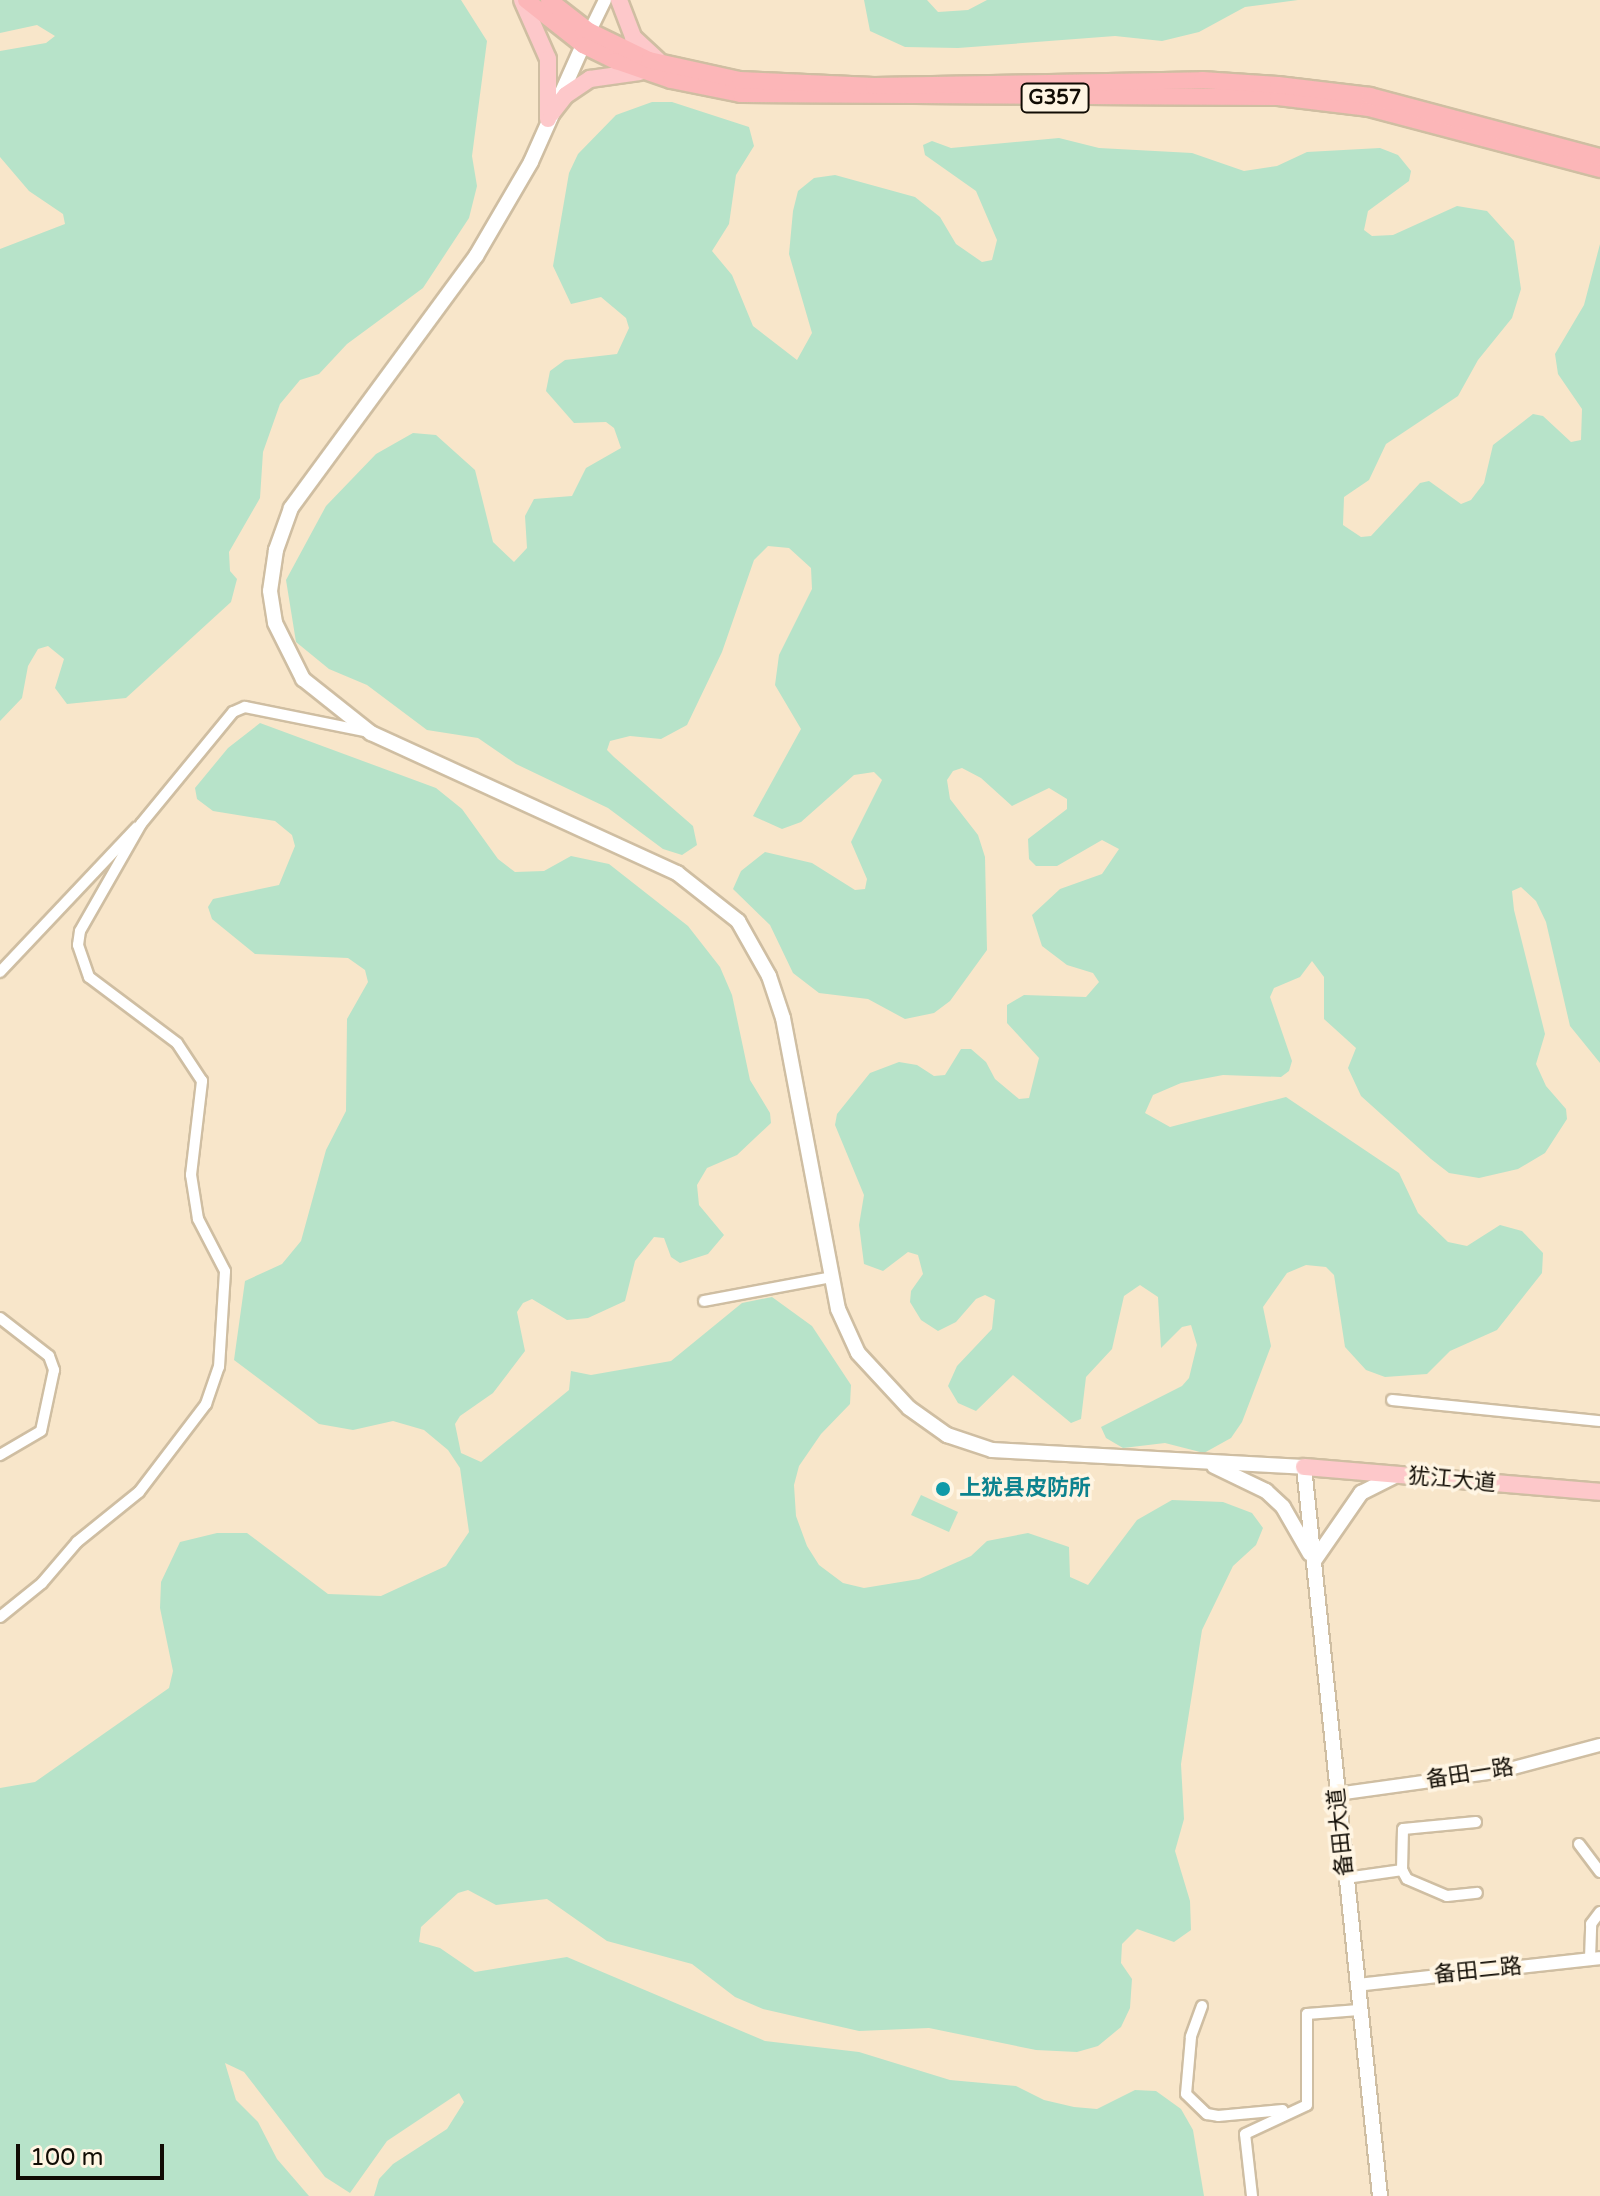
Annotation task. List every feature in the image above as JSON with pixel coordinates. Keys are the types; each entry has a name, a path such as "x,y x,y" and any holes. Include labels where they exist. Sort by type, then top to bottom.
{"highway":[{"name":"G357","path":"524,0 646,73 741,94 1278,97 1369,108 1600,169"},
{"name":"G357","path":"549,0 586,38 674,67 740,80 874,86 1202,80 1278,85 1370,96 1600,157"}],"main road":[{"path":"524,0 548,59 548,119"},
{"path":"619,0 639,45 674,67"},
{"path":"586,38 531,162 476,256 291,508 276,550 270,591 275,623 287,651 303,679 371,733 677,873 738,921 769,976 783,1018 838,1309 858,1353 894,1395 947,1435 992,1450 1304,1467"},
{"path":"548,119 566,95 590,79 623,71 646,73"},
{"path":"1205,1462 1266,1491 1283,1507 1314,1562 1361,1493 1397,1475"},
{"name":"犹江大道","path":"1304,1467 1600,1492"},
{"name":"备田大道","path":"1304,1467 1380,2196"}],"street":[{"path":"586,38 605,0"},
{"path":"0,972 141,824 219,725 245,707 371,733"},
{"path":"0,1617 42,1583 77,1542 139,1492 206,1404 219,1367 225,1271 198,1219 191,1175 202,1081 177,1043 101,991 89,977 78,945 91,907 141,824"},
{"path":"704,1301 832,1277"},
{"path":"0,1318 49,1356 54,1370 41,1431 0,1455"},
{"path":"1392,1400 1600,1421"},
{"name":"备田一路","path":"1337,1794 1502,1771 1600,1745"},
{"path":"1476,1822 1403,1829 1402,1870 1407,1879 1447,1896 1477,1893"},
{"path":"1579,1844 1600,1872"},
{"path":"1346,1878 1402,1870"},
{"path":"1595,1958 1591,1924 1600,1912"},
{"name":"备田二路","path":"1357,1985 1595,1958"},
{"path":"1202,2006 1191,2037 1186,2094 1207,2114 1218,2116 1307,2105 1307,2014 1359,2010"},
{"path":"1252,2196 1245,2134 1300,2107"}],"green space":[{"path":"0,0 461,0 487,41 472,156 477,186 469,218 423,288 347,344 319,374 300,380 280,404 263,452 260,498 229,552 230,571 237,579 231,602 126,698 67,704 55,688 64,659 48,646 38,649 28,666 22,698 0,721 0,249 65,224 63,214 29,191 0,157 0,51 46,43 55,36 37,25 0,33"},
{"path":"864,0 927,0 938,12 968,10 987,0 1298,0 1245,7 1199,32 1162,41 1115,36 958,48 905,47 870,31"},
{"path":"652,102 672,102 749,127 754,146 736,175 729,224 712,251 732,275 753,326 797,360 812,333 789,254 793,211 798,191 814,178 835,175 915,197 940,217 956,244 982,262 992,260 997,240 976,191 925,155 923,145 932,141 951,148 1059,138 1099,148 1192,153 1244,171 1277,166 1307,152 1380,148 1398,155 1411,171 1409,181 1368,211 1364,230 1372,236 1393,235 1457,206 1487,211 1514,241 1521,289 1512,318 1478,360 1458,396 1386,444 1369,480 1344,497 1343,525 1361,537 1371,536 1420,483 1429,481 1461,504 1471,500 1484,483 1493,445 1533,414 1543,416 1571,442 1581,440 1582,409 1558,374 1555,354 1584,305 1600,244 1600,1063 1570,1026 1546,922 1536,901 1521,887 1512,891 1514,910 1545,1034 1536,1064 1546,1086 1566,1109 1567,1119 1545,1153 1518,1169 1479,1178 1449,1173 1431,1159 1361,1096 1348,1068 1356,1048 1324,1019 1324,977 1312,961 1300,977 1274,988 1270,997 1292,1061 1289,1071 1281,1077 1223,1075 1181,1083 1153,1095 1145,1113 1170,1127 1286,1097 1399,1173 1418,1213 1448,1242 1467,1246 1500,1225 1522,1231 1543,1253 1542,1273 1497,1330 1450,1351 1427,1374 1385,1377 1366,1370 1345,1347 1334,1275 1326,1267 1306,1265 1287,1273 1263,1307 1271,1346 1242,1422 1231,1438 1204,1453 1165,1443 1123,1448 1106,1438 1101,1427 1182,1386 1189,1378 1197,1345 1191,1325 1182,1327 1161,1348 1158,1297 1140,1285 1124,1296 1112,1349 1086,1377 1081,1419 1071,1423 1013,1375 976,1411 958,1403 948,1386 957,1366 992,1329 995,1300 985,1295 976,1299 956,1322 938,1331 921,1320 910,1302 911,1291 923,1274 918,1255 908,1252 883,1271 864,1264 859,1225 864,1195 835,1125 837,1114 870,1073 899,1062 917,1065 934,1076 945,1075 961,1049 971,1049 986,1062 995,1079 1019,1099 1029,1098 1039,1058 1007,1023 1007,1005 1024,995 1086,997 1099,982 1093,973 1067,965 1042,946 1032,915 1060,889 1102,874 1119,849 1102,840 1057,866 1036,866 1029,859 1028,839 1067,809 1067,799 1049,788 1012,806 981,778 962,768 953,771 947,780 950,799 978,835 985,857 987,950 950,1001 934,1013 905,1019 868,999 819,993 793,973 770,925 733,889 741,871 765,852 812,863 855,890 865,889 867,879 851,842 882,780 874,772 854,775 801,822 782,829 753,816 801,729 775,685 779,655 812,589 811,568 789,548 768,546 754,560 722,652 687,725 661,739 630,736 610,741 607,750 693,826 697,845 682,855 663,849 608,808 516,764 478,738 427,730 367,685 329,669 296,642 286,580 326,506 376,454 413,433 436,435 475,470 493,542 514,562 527,548 525,516 534,499 572,496 586,468 621,448 614,428 606,422 574,423 546,391 550,371 565,360 617,354 629,328 626,318 601,297 571,304 553,266 569,173 578,154 616,115"},
{"path":"260,723 436,788 462,809 498,859 515,872 544,871 571,856 609,864 688,926 720,967 732,995 750,1080 770,1113 771,1123 737,1155 707,1168 697,1185 699,1205 724,1235 708,1254 680,1263 671,1257 664,1238 654,1237 635,1261 625,1301 588,1318 567,1320 532,1299 523,1303 517,1312 525,1351 493,1393 460,1416 455,1424 461,1453 481,1462 569,1390 571,1371 591,1375 671,1361 742,1303 772,1297 812,1326 851,1385 850,1404 821,1434 799,1466 794,1485 796,1516 807,1546 819,1565 843,1583 864,1588 919,1579 971,1556 987,1541 1028,1533 1069,1547 1070,1577 1088,1585 1137,1520 1172,1500 1223,1502 1252,1513 1263,1528 1256,1545 1233,1566 1202,1630 1181,1764 1184,1819 1175,1851 1190,1901 1191,1930 1174,1942 1137,1929 1122,1944 1121,1963 1132,1979 1130,2008 1121,2027 1098,2046 1077,2052 1036,2050 929,2028 859,2031 763,2009 735,1997 692,1964 607,1941 547,1899 496,1905 468,1890 458,1893 421,1927 419,1942 440,1948 475,1972 567,1957 765,2041 859,2052 950,2080 1016,2086 1044,2100 1074,2107 1097,2109 1135,2090 1156,2091 1181,2109 1193,2130 1204,2196 374,2196 379,2179 393,2164 447,2129 464,2102 459,2093 387,2141 350,2193 325,2177 244,2072 225,2063 236,2100 258,2122 277,2159 309,2196 0,2196 0,1788 35,1782 169,1688 173,1671 160,1608 161,1582 180,1542 217,1533 247,1533 328,1594 381,1596 446,1566 469,1532 460,1468 448,1450 424,1430 393,1421 353,1430 319,1424 234,1360 245,1281 282,1264 301,1241 326,1150 346,1111 347,1019 368,982 365,970 348,958 255,954 212,919 208,907 213,899 279,885 295,846 292,835 275,821 213,811 197,799 195,788 228,748"},
{"path":"921,1495 958,1512 949,1532 911,1515"}],"place":[{"name":"上犹县皮防所","path":"943,1489"}]}
